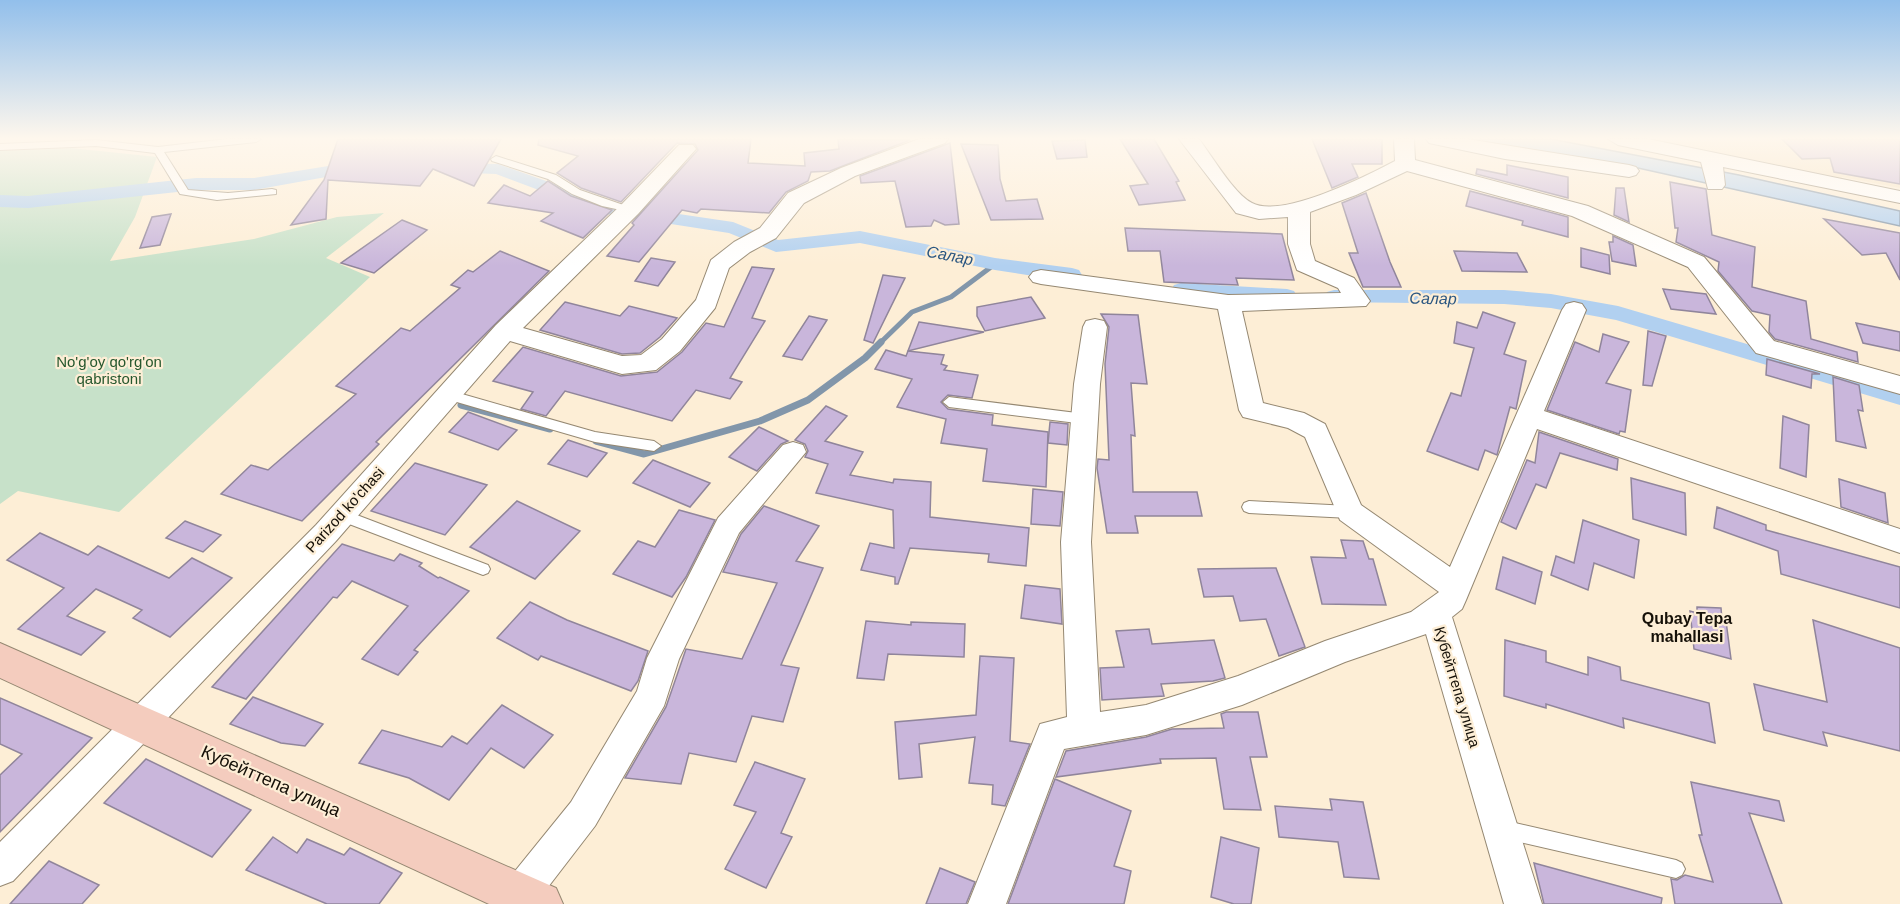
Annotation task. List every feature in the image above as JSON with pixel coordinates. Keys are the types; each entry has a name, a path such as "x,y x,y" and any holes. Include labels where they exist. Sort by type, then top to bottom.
{"street":[{"name":"Parizod ko'chasi","path":"0,868 341,515 505,331 655,181"},
{"path":"505,331 622,365 647,364 671,345 707,302 719,265 742,247 768,233 796,198 830,181"},
{"path":"1223,181 1244,208 1263,213 1299,208 1358,189 1373,181"},
{"path":"1469,181 1580,211 1696,262 1766,347 1900,385"},
{"path":"1823,181 1900,197"},
{"path":"1041,278 1228,303 1352,292 1305,265 1299,244 1299,208"},
{"path":"1228,303 1252,410 1295,420 1316,431 1350,512 1456,587"},
{"name":"Кубейттепа улица","path":"1523,904 1435,612 1450,600 1456,587 1574,310"},
{"path":"1084,728 1076,542 1085,419 1095,327"},
{"path":"1529,416 1900,541"},
{"path":"530,899 652,696 663,658 728,526 793,452"},
{"path":"987,904 1052,735 1084,728 1146,720 1242,690 1336,651 1421,622 1435,612"},
{"name":"Кубейттепа улица","path":"0,660 142,722 530,899"}],"lane":[{"path":"177,181 184,192 203,197 235,197 272,192"},
{"path":"559,181 576,192 624,214"},
{"path":"448,395 595,437 654,446"},
{"path":"948,402 1085,419"},
{"path":"1250,507 1350,512"},
{"path":"341,515 483,569"},
{"path":"1500,829 1676,869"}],"shaded area":[{"path":"1864,181 1900,181 1900,188"}],"green space":[{"name":"No'g'oy qo'rg'on qabristoni","path":"0,181 148,181 135,217 110,261 254,239 337,217 384,213 326,258 370,277 119,512 18,491 0,504"}],"water":[{"path":"1698,181 1767,181 1900,211 1900,226"}],"building":[{"path":"323,181 328,181 326,219 291,225"},
{"path":"346,181 424,181 420,186"},
{"path":"462,181 477,181 474,186"},
{"path":"548,181 571,196 612,210 583,238 541,221 553,213 488,203 504,185 530,196"},
{"path":"570,181 641,181 621,202 581,188"},
{"path":"670,181 808,181 786,192 769,213 701,209 697,213 682,210 639,262 607,256 634,225 632,223"},
{"path":"861,181 892,181 861,183"},
{"path":"895,181 954,181 959,224 945,225 934,220 931,226 906,227"},
{"path":"976,181 1001,181 1006,201 1037,199 1043,219 991,220"},
{"path":"1146,181 1178,181 1176,182 1185,200 1139,205 1130,186 1148,184"},
{"path":"1329,181 1348,181 1332,188"},
{"path":"1504,181 1568,181 1568,198"},
{"path":"1670,182 1706,189 1712,235 1755,247 1752,287 1806,301 1811,339 1857,352 1858,362 1775,339 1769,332 1770,315 1752,311 1718,271 1719,262 1676,242 1678,228 1675,228"},
{"path":"1616,188 1624,188 1629,222 1614,215"},
{"path":"1470,191 1568,217 1568,237 1522,225 1523,221 1466,206"},
{"path":"1366,193 1401,287 1363,287 1349,253 1358,253 1342,203"},
{"path":"171,214 160,245 140,248 152,217"},
{"path":"1824,219 1900,233 1900,280 1886,253 1862,255"},
{"path":"402,220 427,230 374,273 341,263"},
{"path":"1125,228 1282,234 1294,280 1236,278 1238,285 1164,282 1160,251 1128,251"},
{"path":"1613,236 1633,245 1636,266 1612,261 1609,242 1613,242"},
{"path":"1581,248 1609,255 1610,274 1581,267"},
{"path":"500,251 549,271 376,442 379,444 302,521 221,494 251,465 268,470 356,394 336,386 401,328 410,331 460,288 451,285 468,270 473,272"},
{"path":"1454,251 1517,253 1527,272 1462,271"},
{"path":"651,258 675,262 658,286 635,281"},
{"path":"752,267 774,269 752,318 765,321 730,378 742,382 730,399 696,390 672,421 565,391 546,416 521,409 533,392 493,381 523,347 621,376 657,372 682,352 706,323 724,327"},
{"path":"883,275 905,278 873,343 864,340"},
{"path":"1663,289 1706,294 1716,314 1671,309"},
{"path":"1031,297 1045,318 985,331 977,316 977,307"},
{"path":"565,302 620,316 629,306 677,318 660,337 640,353 622,354 540,330"},
{"path":"1483,312 1515,323 1504,354 1526,361 1516,409 1510,407 1497,455 1485,450 1478,470 1427,451 1451,393 1461,396 1474,348 1454,343 1457,322 1477,328"},
{"path":"1101,314 1138,315 1147,384 1131,383 1135,436 1131,435 1133,492 1197,492 1202,516 1135,516 1138,533 1107,533 1097,468 1098,459 1109,460 1105,364 1109,327"},
{"path":"809,316 827,320 802,360 783,356"},
{"path":"919,322 984,332 908,351"},
{"path":"1856,323 1900,332 1900,351 1863,343"},
{"path":"1648,331 1666,336 1652,386 1643,385"},
{"path":"1603,334 1629,342 1606,383 1631,390 1625,432 1620,431 1619,434 1547,410 1575,342 1599,352"},
{"path":"886,350 906,356 908,351 944,355 941,364 947,366 944,370 978,375 972,398 948,395 941,402 948,409 993,415 992,425 1048,432 1046,487 983,481 987,449 941,443 946,419 897,407 912,379 875,369"},
{"path":"1767,359 1820,374 1812,374 1811,388 1766,375"},
{"path":"1833,377 1859,385 1863,411 1858,410 1866,448 1836,441"},
{"path":"826,406 847,416 825,441 863,452 850,475 893,483 894,479 931,482 930,517 1029,528 1026,566 988,562 989,554 910,548 898,584 895,584 895,577 861,570 870,543 894,548 893,510 816,493 828,464 805,457 808,451 805,444 795,440"},
{"path":"468,412 517,430 498,450 449,432"},
{"path":"1783,416 1809,425 1806,477 1780,468"},
{"path":"1050,422 1068,424 1067,445 1048,443"},
{"path":"759,427 788,441 781,444 757,471 729,457"},
{"path":"1539,432 1618,459 1617,470 1560,453 1546,488 1536,484 1516,529 1501,522 1527,460 1535,463"},
{"path":"568,440 607,453 587,477 548,464"},
{"path":"653,460 710,483 690,507 633,483"},
{"path":"415,463 487,485 445,535 371,511"},
{"path":"1631,478 1685,493 1686,535 1633,519"},
{"path":"1839,479 1885,493 1888,523 1841,507"},
{"path":"1033,489 1063,492 1060,526 1031,524"},
{"path":"517,501 580,531 535,579 470,547"},
{"path":"764,506 819,526 796,561 823,568 781,665 799,668 783,722 752,716 736,762 689,753 681,784 625,778 666,707 686,649 742,659 777,583 723,572 741,534"},
{"path":"1717,507 1766,525 1766,530 1900,567 1900,608 1781,574 1778,551 1714,528"},
{"path":"679,510 715,520 686,577 672,597 613,574 638,541 655,547"},
{"path":"1583,520 1639,540 1634,578 1594,563 1588,590 1551,575 1556,556 1574,563"},
{"path":"185,521 221,535 203,552 166,538"},
{"path":"40,533 88,555 98,546 169,578 192,558 232,578 170,637 133,618 142,610 96,589 67,616 105,632 81,655 18,629 64,588 7,560"},
{"path":"1341,540 1363,541 1369,559 1373,559 1386,605 1322,604 1311,557 1346,558"},
{"path":"342,544 394,561 400,554 422,563 419,566 438,578 469,591 414,650 418,652 398,675 362,659 408,606 352,581 337,598 333,597 246,699 212,687"},
{"path":"1503,557 1542,572 1535,604 1496,589"},
{"path":"1276,568 1305,647 1279,656 1266,619 1240,621 1233,596 1204,597 1198,569"},
{"path":"1025,585 1060,589 1062,624 1021,618"},
{"path":"530,602 567,620 648,651 638,681 631,691 541,656 538,660 497,638"},
{"path":"1697,607 1721,608 1722,620 1726,621 1731,659 1694,649 1690,611 1697,613"},
{"path":"1813,620 1900,648 1900,751 1823,732 1827,746 1764,730 1754,684 1827,702"},
{"path":"866,621 911,625 911,622 965,624 964,657 888,654 884,680 857,678"},
{"path":"1149,629 1152,644 1214,640 1225,678 1213,681 1161,684 1164,696 1102,700 1100,668 1124,667 1116,631"},
{"path":"1505,640 1546,651 1546,662 1588,675 1588,657 1620,667 1621,680 1709,703 1715,743 1623,718 1624,728 1546,704 1546,708 1504,696"},
{"path":"980,656 1014,658 1010,741 1030,744 1005,806 992,804 993,785 969,783 975,737 919,744 922,777 899,779 895,722 976,715"},
{"path":"253,697 323,724 305,746 281,743 230,724"},
{"path":"0,698 92,738 0,832 0,775 22,754 0,744"},
{"path":"502,705 553,735 524,768 491,748 449,800 409,778 359,763 382,730 442,747 452,736 467,744"},
{"path":"1258,712 1267,757 1250,757 1261,810 1224,809 1216,758 1160,759 1161,763 1056,777 1066,751 1146,737 1172,729 1224,728 1221,714"},
{"path":"146,759 251,810 212,857 104,803"},
{"path":"755,762 805,779 781,833 792,837 766,888 725,869 756,812 734,805"},
{"path":"1055,779 1131,811 1114,866 1131,871 1124,904 1008,904"},
{"path":"1691,782 1779,801 1784,821 1749,813 1782,904 1675,904 1671,879 1677,880 1685,875 1713,882 1699,835 1702,835"},
{"path":"1330,799 1363,802 1379,879 1344,877 1338,842 1279,837 1275,806 1332,810"},
{"path":"273,837 297,853 307,839 344,855 350,848 402,873 379,904 327,904 246,870"},
{"path":"1221,837 1259,848 1251,904 1234,904 1211,897"},
{"path":"49,861 99,885 82,904 10,904"},
{"path":"1534,863 1662,898 1661,904 1544,904"},
{"path":"940,868 975,882 966,904 926,904"}],"waterway":[{"name":"Салар","path":"0,201 28,202 196,184 254,184 270,181"},
{"name":"Салар","path":"531,181 607,209 733,228 776,246 860,237 995,264 1072,275"},
{"path":"879,344 912,312 951,297 995,264"},
{"name":"Салар","path":"1181,290 1287,296"},
{"name":"Салар","path":"1334,297 1504,297 1551,301 1618,313 1900,397"},
{"path":"596,441 644,454 760,421 808,400 865,358 879,344"},
{"path":"461,405 550,429"}],"district":[{"name":"Qubay Tepa mahallasi","path":"1687,627"}]}
